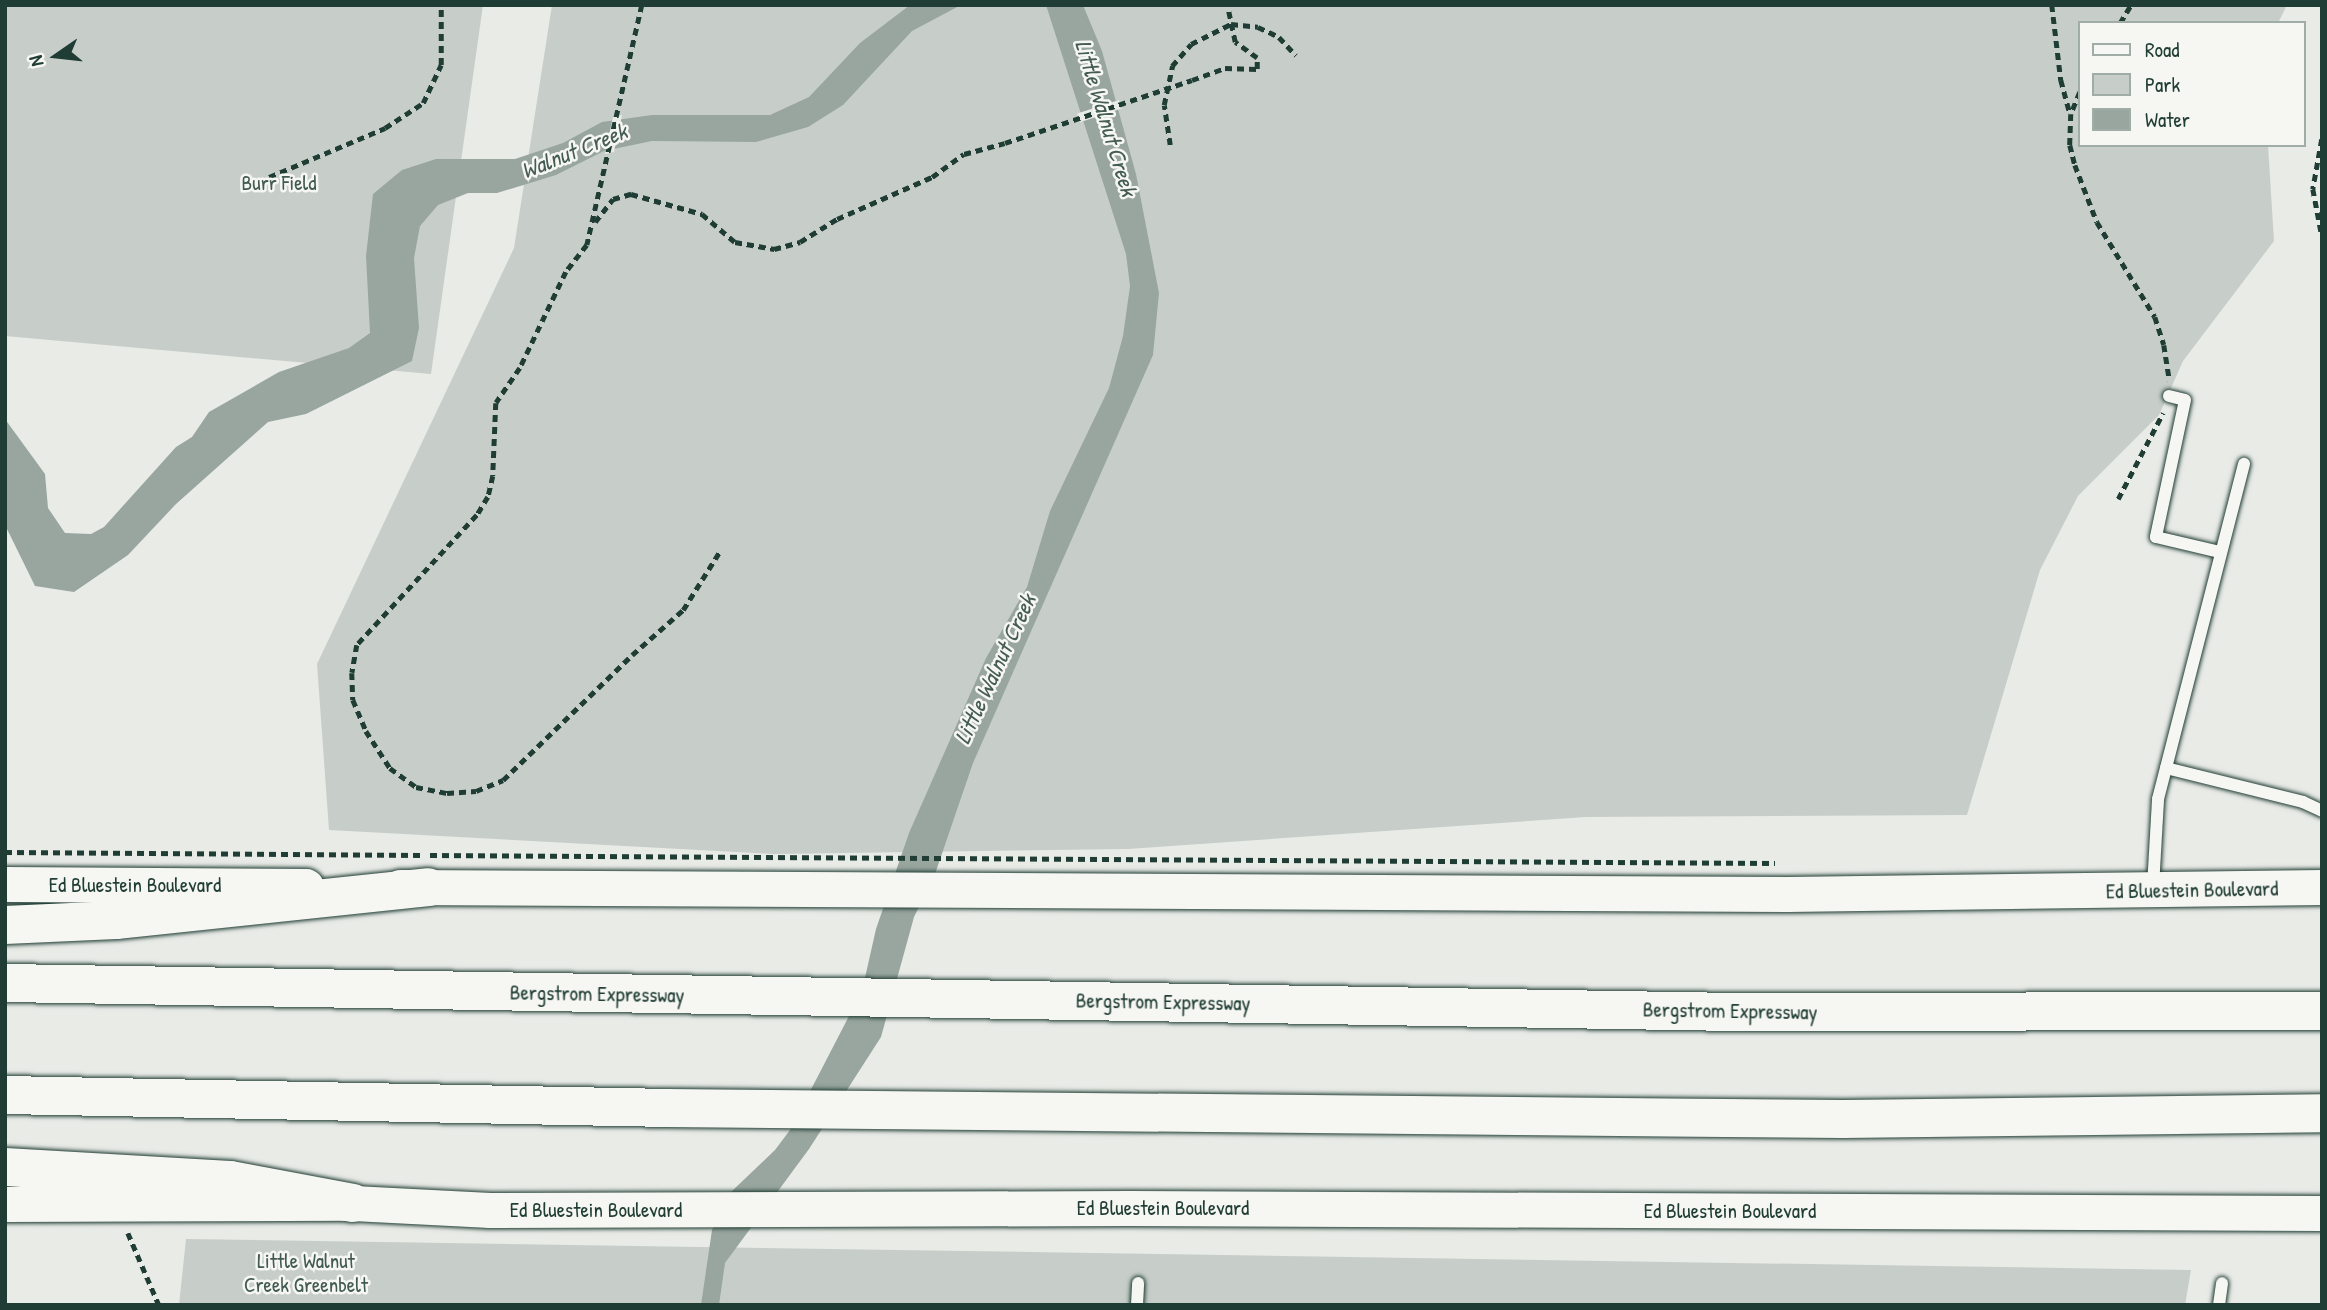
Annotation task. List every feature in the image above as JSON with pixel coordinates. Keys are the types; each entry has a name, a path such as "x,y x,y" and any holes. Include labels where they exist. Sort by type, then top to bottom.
{"highway":[{"path":"5,925 116,919 428,887"},
{"name":"Bergstrom Expressway","path":"5,983 1740,1012 2322,1011"},
{"path":"5,1095 667,1108 1829,1119 2322,1113"},
{"path":"5,1167 230,1180 353,1203"}],"main road":[{"name":"Ed Bluestein Boulevard","path":"5,884 428,887 780,873 1048,889 1773,894 2322,887"},
{"name":"Ed Bluestein Boulevard","path":"5,1204 353,1203 490,1210 1129,1208 2322,1213"}],"lane":[{"path":"2169,396 2185,400 2156,537 2220,552"},
{"path":"2153,891 2158,799 2244,464"},
{"path":"2166,768 2303,802 2322,811"},
{"path":"1137,1305 1138,1283"},
{"path":"2219,1305 2222,1283"}],"path":[{"path":"269,177 385,128 424,103 441,65 441,5"},
{"path":"642,5 587,245 566,272 520,368 496,403 493,476 488,497 477,515 357,645 352,673 354,700 366,731 390,768 416,787 447,793 476,791 503,780 632,655 683,611 720,551"},
{"path":"593,225 613,199 631,194 702,214 735,243 774,249 800,242 837,219 932,177 964,154 1225,68 1256,69 1257,58 1235,42 1227,5"},
{"path":"2052,5 2061,80 2071,114 2070,145 2084,193 2097,222 2155,317 2170,374 2169,396 2118,499"},
{"path":"2121,21 2131,5"},
{"path":"1170,145 1164,104 1172,66 1191,44 1208,33 1231,24 1258,27 1279,37 1296,55"},
{"path":"2071,114 2078,97"},
{"path":"2322,139 2313,189 2322,236"},
{"path":"5,852 780,873 1067,858"},
{"path":"128,1233 159,1305"}],"green space":[{"name":"Burr Field","path":"5,5 483,5 431,374 5,336"},
{"path":"552,5 2287,5 2279,21 2078,21 2078,147 2268,147 2274,241 2183,361 2159,415 2078,496 2040,570 1967,815 1586,817 1128,849 774,854 329,830 317,664 514,248"},
{"name":"Little Walnut Creek Greenbelt","path":"186,1239 2191,1270 2185,1305 179,1305"}],"water":[{"name":"Walnut Creek","path":"910,5 961,5 912,31 843,105 808,127 756,142 652,141 604,151 556,175 497,193 468,193 438,205 420,226 414,258 419,328 412,361 306,414 268,422 176,504 128,555 74,592 35,586 5,525 5,419 45,474 48,508 65,533 91,534 104,527 176,447 192,437 209,412 279,372 349,348 370,333 366,256 373,194 402,170 436,159 515,159 563,143 602,122 652,115 770,115 809,97 860,43"},
{"name":"Little Walnut Creek","path":"1046,5 1083,5 1102,51 1136,174 1159,293 1153,355 973,763 935,874 914,917 881,1037 809,1149 725,1263 719,1305 701,1305 712,1230 731,1192 775,1150 790,1130 862,991 876,929 909,833 986,658 1027,587 1050,511 1109,388 1123,336 1130,286 1126,254"}],"pier":[{"path":"1119,100 1122,109 1080,122 1077,114"},
{"path":"622,115 614,152 605,154 613,117"}]}
